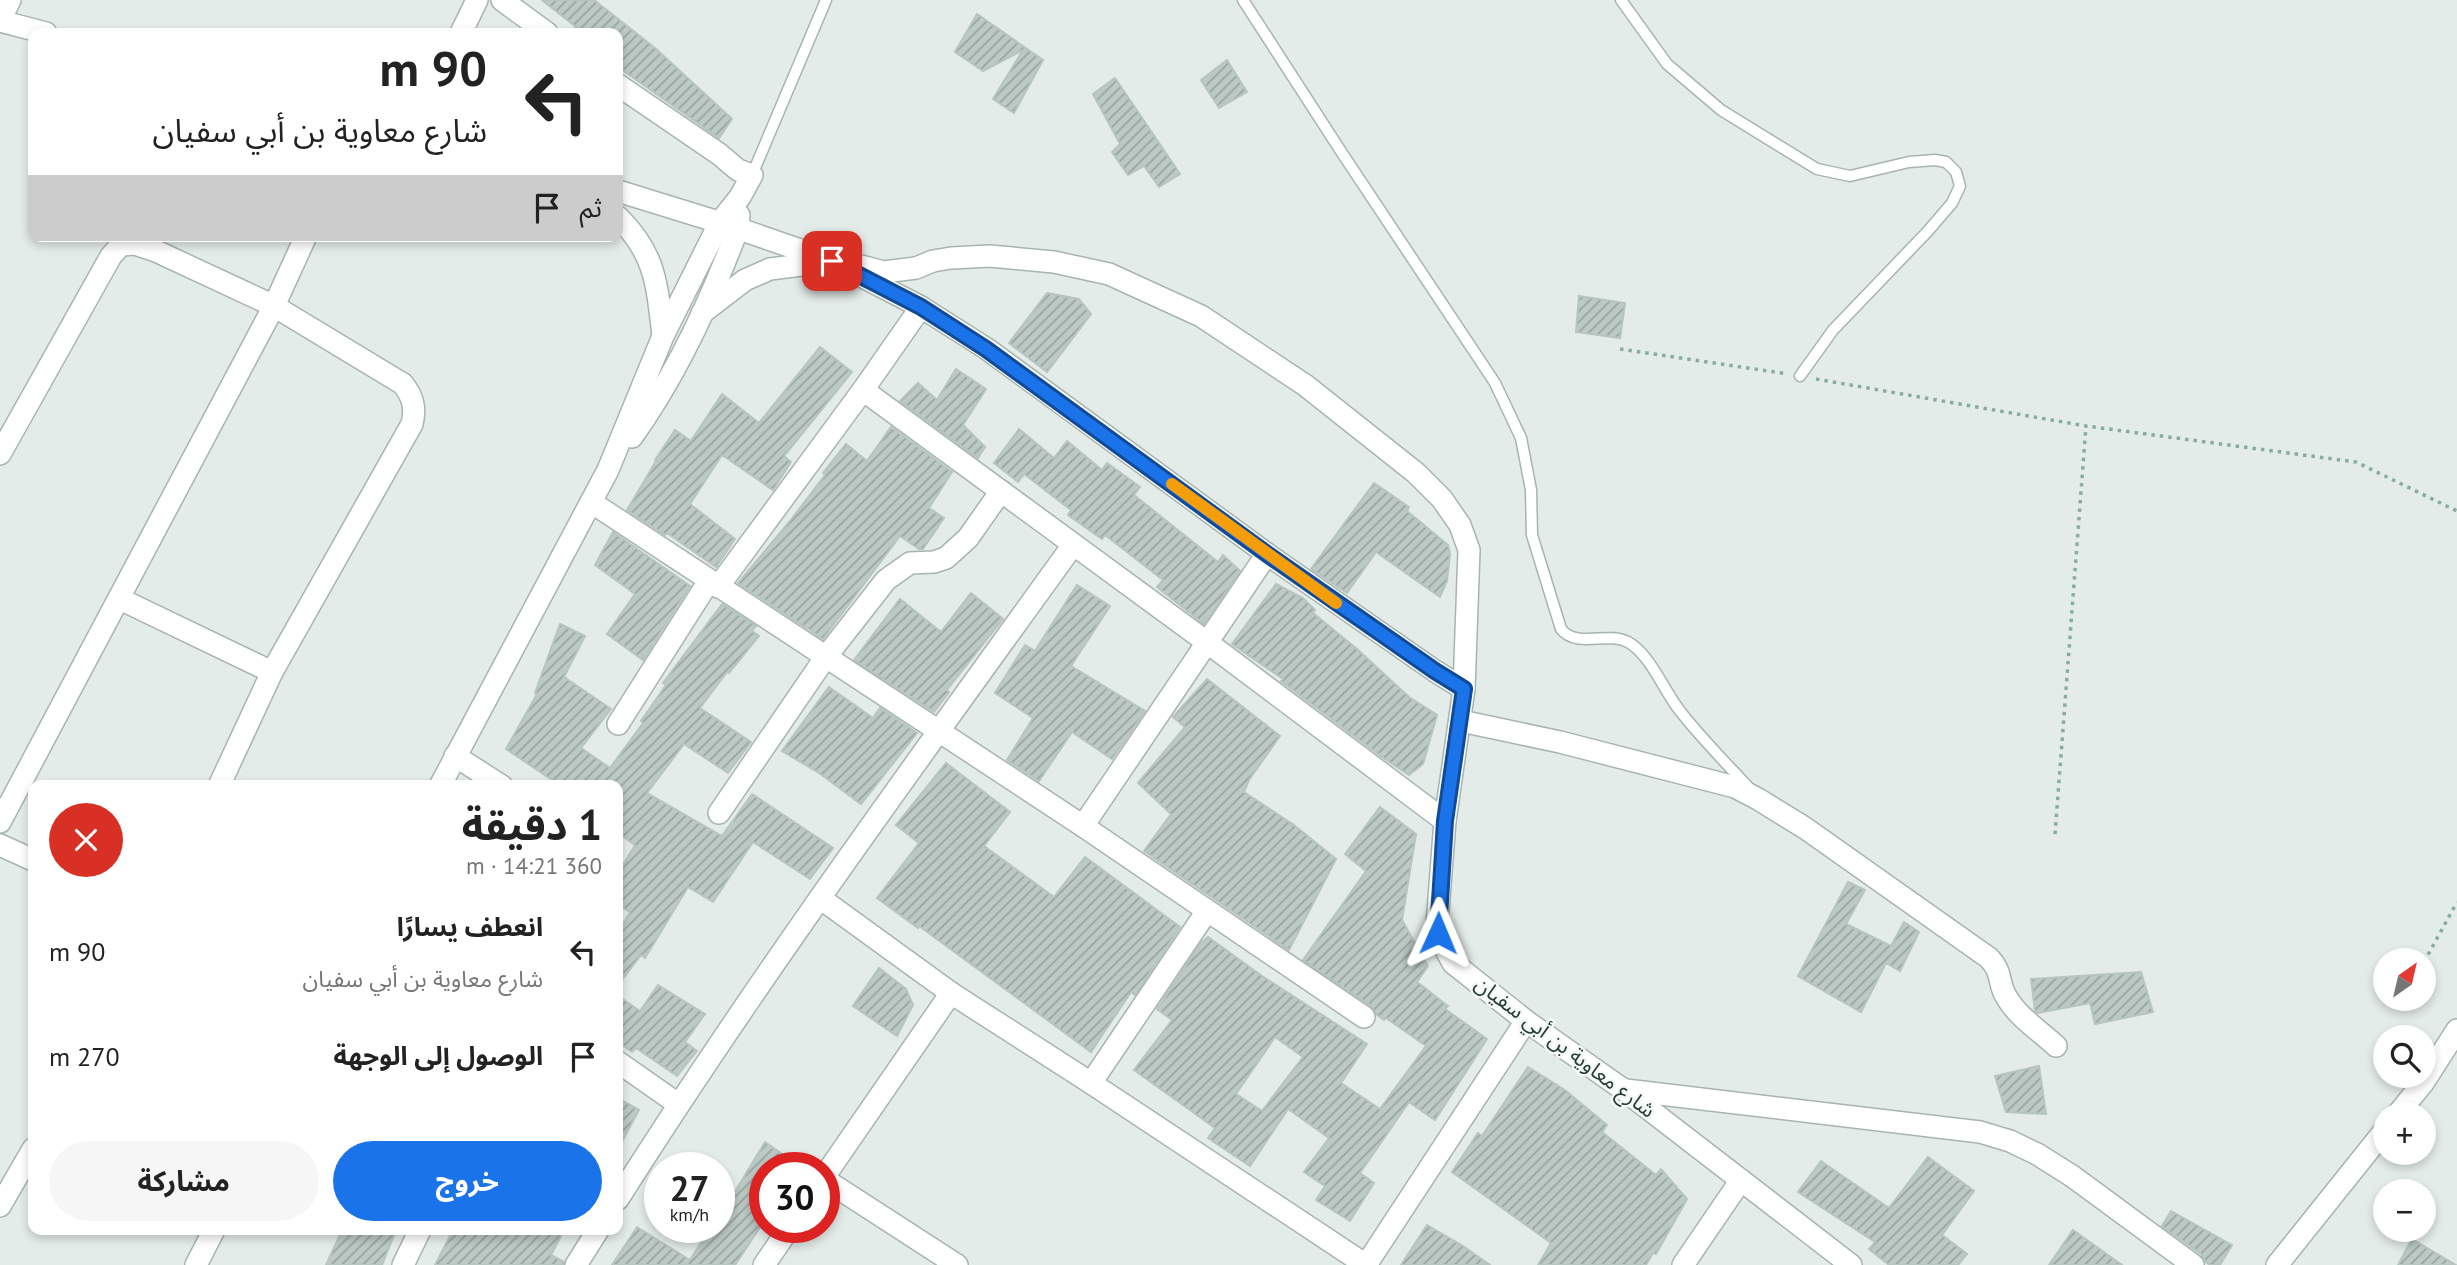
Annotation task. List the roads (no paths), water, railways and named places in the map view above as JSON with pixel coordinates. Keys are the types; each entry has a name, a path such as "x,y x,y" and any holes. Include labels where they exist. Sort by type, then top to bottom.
{"street":[{"path":"10,0 0,20 28,28"},
{"path":"463,28 477,0"},
{"path":"502,0 540,28"},
{"path":"608,470 640,425 679,359 702,313 729,225 752,175 738,170 623,88"},
{"path":"623,193 729,225 832,261 921,307 1006,363 1267,554 1464,689"},
{"path":"623,222 642,243 650,261 658,292 663,336"},
{"path":"443,780 608,470 663,336 729,225"},
{"path":"0,822 274,306 303,242"},
{"path":"0,454 111,256 121,245 135,244 156,251 274,306 404,384 410,393 414,413 405,437 272,672 222,780"},
{"name":"شارع معاوية بن أبي سفيان","path":"832,261 884,272 916,268 951,258 990,256 1054,262 1109,274 1201,316 1305,384 1416,473 1442,499 1460,525 1469,550 1464,689 1445,821 1437,924 1442,943 1453,963 1526,1021 1624,1090 1851,1265"},
{"path":"702,313 746,280 770,269 832,261"},
{"path":"618,724 714,584 863,390 921,307"},
{"path":"863,390 1445,821"},
{"path":"719,813 825,658 886,580 910,563 934,562 946,558 968,538 1001,491"},
{"path":"591,502 1083,826 1364,1017"},
{"path":"623,1191 678,1104 820,898 1073,545"},
{"path":"1083,826 1267,554"},
{"path":"120,599 272,672"},
{"path":"1461,721 1560,742 1715,781 1758,799 1805,828 1989,958 2002,978 2002,988 2008,1000 2056,1046"},
{"path":"455,756 493,780"},
{"path":"0,845 28,858"},
{"path":"820,898 951,993 1366,1265 1526,1021"},
{"path":"1091,1083 1207,911"},
{"path":"840,1155 951,993"},
{"path":"2408,1102 2457,1030"},
{"path":"623,1066 678,1104"},
{"path":"1624,1090 1980,1132 2037,1154 2072,1176 2193,1265"},
{"path":"2277,1265 2373,1145"},
{"path":"0,1206 28,1158"},
{"path":"1683,1265 1741,1180"},
{"path":"840,1188 957,1265"},
{"path":"196,1265 211,1235"},
{"path":"403,1265 418,1235"},
{"path":"576,1265 595,1235"},
{"path":"764,1265 779,1243"}],"lane":[{"path":"752,175 825,0"},
{"path":"1243,0 1495,383 1521,438 1531,490 1532,535 1561,629 1574,639 1620,639 1630,643 1641,654 1679,710 1758,799"},
{"path":"1621,0 1667,64 1721,110 1817,169 1850,176 1909,162 1935,160 1946,162 1956,172 1960,186 1952,203 1833,330 1800,376"}]}
